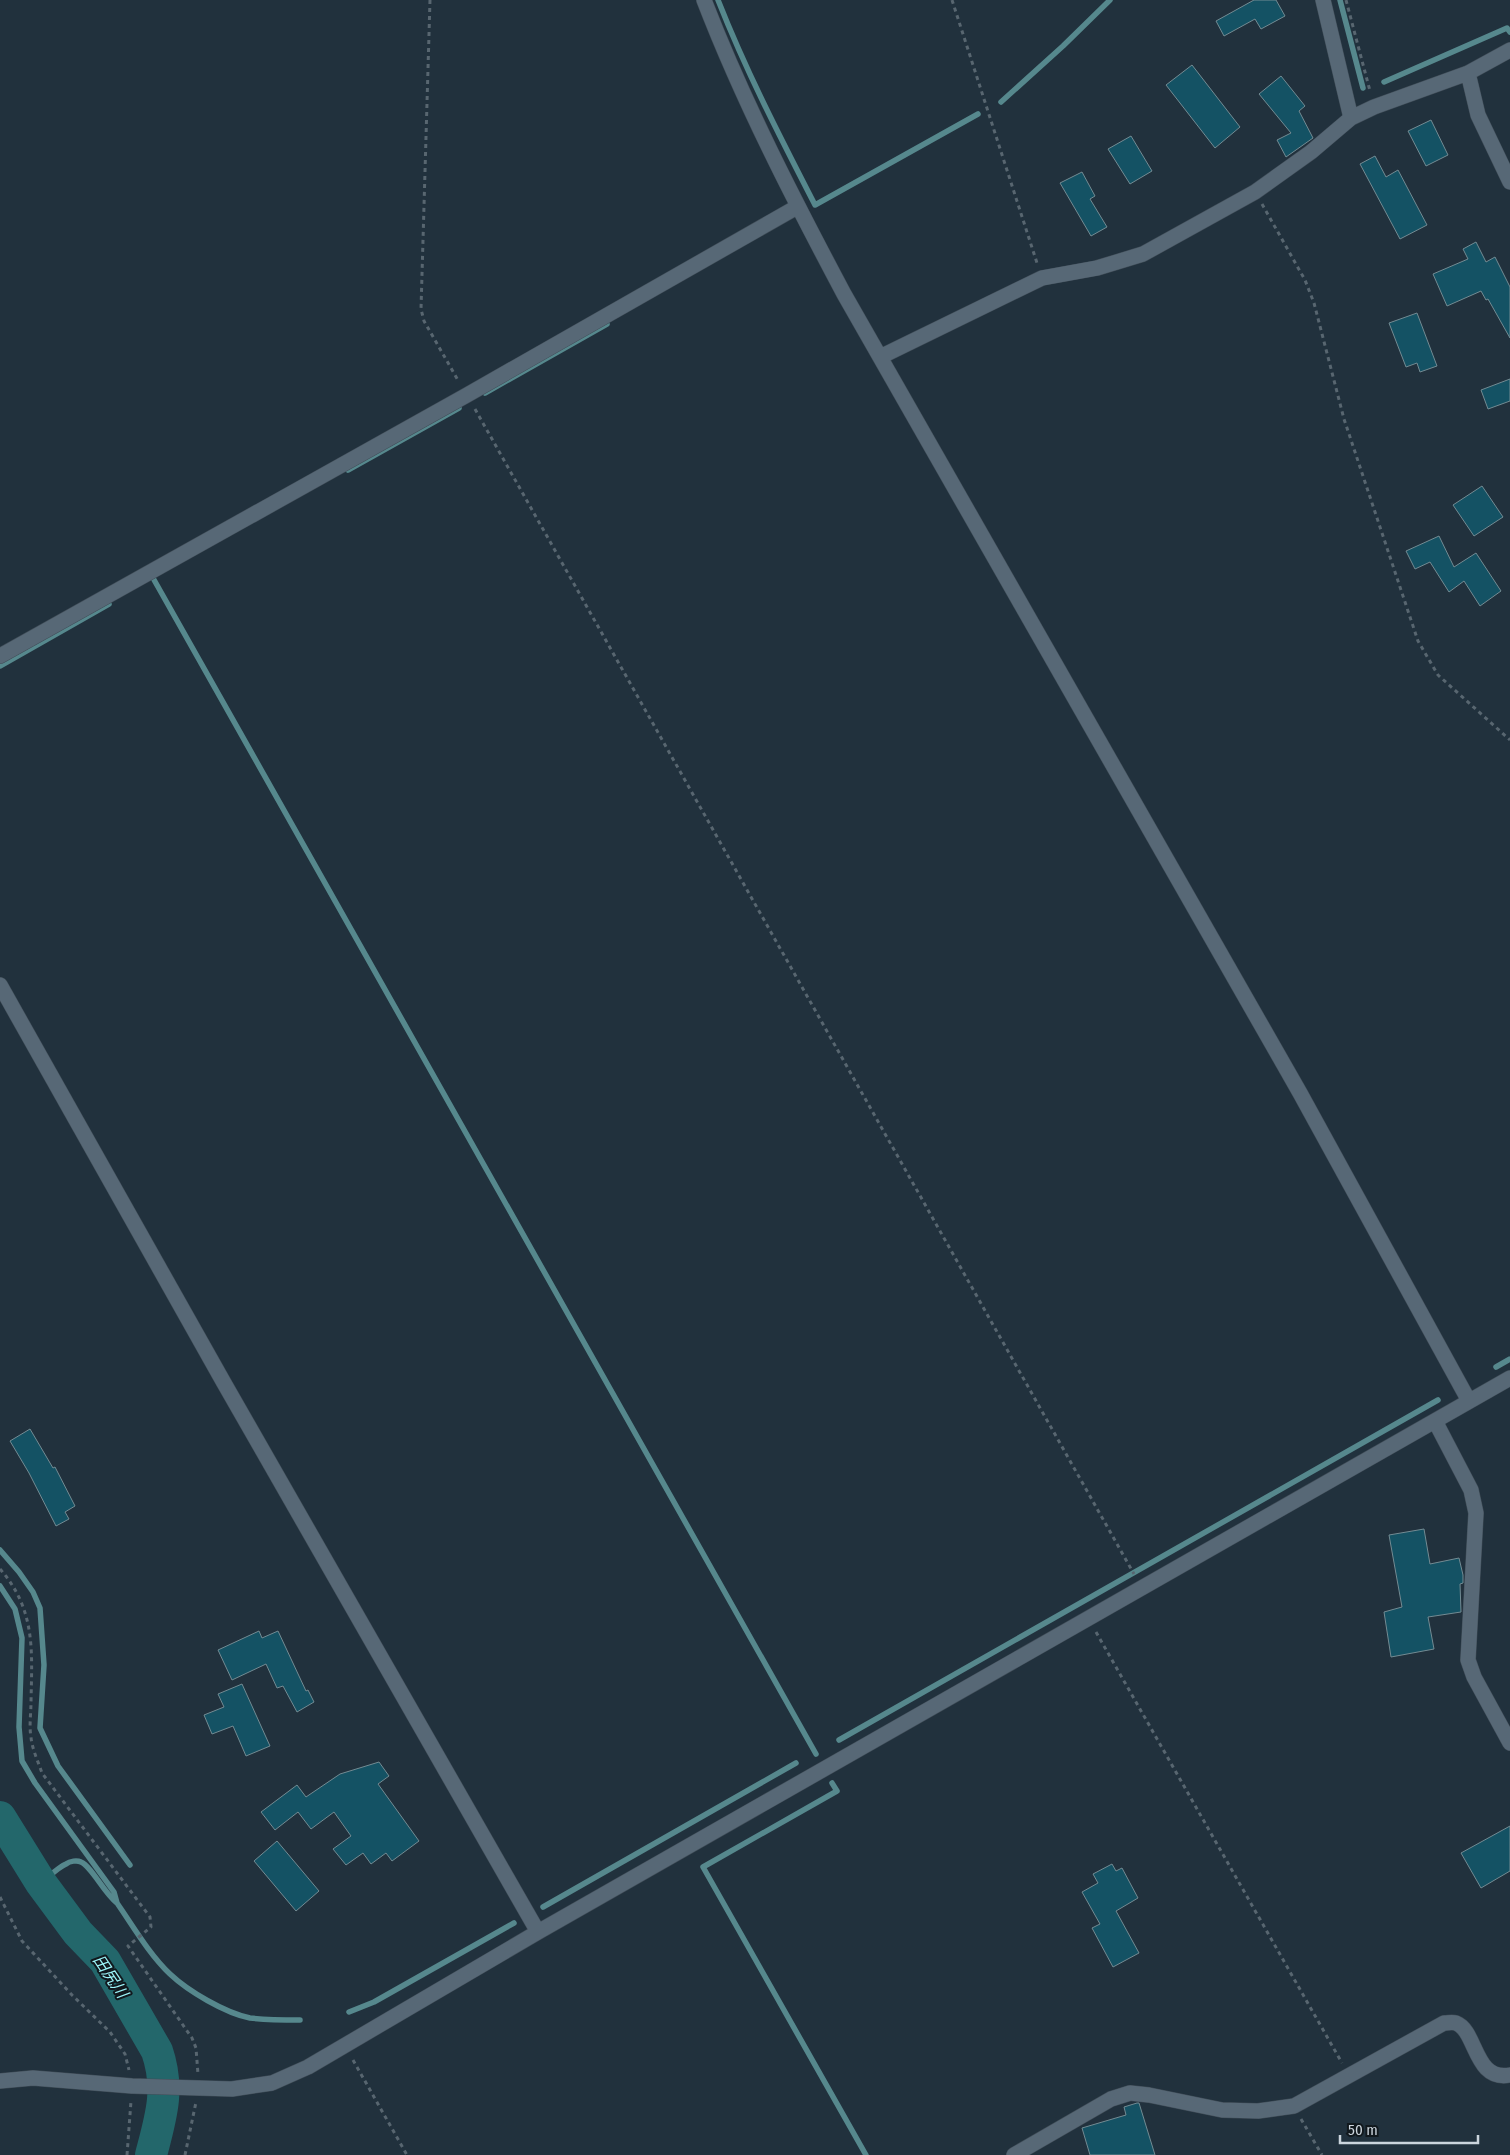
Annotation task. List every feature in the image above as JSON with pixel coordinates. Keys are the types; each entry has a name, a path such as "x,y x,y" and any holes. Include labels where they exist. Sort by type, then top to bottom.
{"street":[{"path":"704,0 720,41 797,207 880,357 1300,1093 1469,1401"},
{"path":"1324,0 1352,118"},
{"path":"880,357 1042,278 1096,268 1143,254 1256,192 1311,152 1352,118 1374,107 1468,73 1510,50"},
{"path":"1468,73 1478,115 1510,182"},
{"path":"0,656 797,207"},
{"path":"0,985 224,1383 538,1932"},
{"path":"0,2081 33,2078 138,2086 232,2089 272,2083 308,2067 538,1932 1510,1378"},
{"path":"1435,1420 1471,1490 1476,1513 1468,1660 1474,1677 1510,1743"},
{"path":"1014,2155 1111,2099 1130,2093 1150,2095 1222,2110 1258,2110 1294,2106 1444,2023 1454,2022 1461,2026 1485,2067 1493,2074 1510,2075"}],"path":[{"path":"430,0 421,309 424,321 694,793 1131,1569"},
{"path":"952,0 1042,278"},
{"path":"1346,0 1374,107"},
{"path":"1256,192 1305,280 1314,303 1344,419 1418,641 1438,675 1510,740"},
{"path":"0,1569 11,1582 21,1600 29,1621 32,1645 30,1735 42,1773 150,1918 151,1927 128,1946 192,2038 196,2048 185,2155"},
{"path":"1088,1618 1349,2076"},
{"path":"0,1898 22,1941 72,1995 110,2032 125,2054 138,2086 127,2155"},
{"path":"345,2046 407,2155"},
{"path":"1294,2106 1322,2155"}],"building":[{"path":"1254,0 1276,0 1285,16 1261,29 1255,19 1224,36 1216,21"},
{"path":"1192,65 1240,127 1215,148 1166,85"},
{"path":"1281,76 1305,106 1299,111 1313,138 1286,157 1277,140 1291,133 1259,94"},
{"path":"1431,120 1448,155 1426,166 1408,131"},
{"path":"1131,136 1152,171 1130,184 1108,149"},
{"path":"1375,156 1386,177 1398,170 1427,225 1400,239 1360,164"},
{"path":"1082,172 1095,196 1090,199 1107,227 1091,236 1060,183"},
{"path":"1476,242 1486,262 1495,257 1510,287 1510,338 1488,299 1486,300 1481,291 1447,306 1433,274 1468,259 1463,249"},
{"path":"1417,313 1437,366 1420,372 1417,363 1406,367 1389,323"},
{"path":"1510,379 1510,401 1488,409 1481,390"},
{"path":"1482,486 1503,517 1474,536 1453,505"},
{"path":"1439,536 1454,567 1476,553 1501,591 1480,606 1464,581 1449,592 1430,562 1415,569 1406,551"},
{"path":"30,1429 53,1468 55,1467 75,1506 65,1512 69,1519 56,1526 10,1441"},
{"path":"1424,1529 1430,1564 1459,1558 1463,1575 1463,1583 1460,1584 1461,1612 1428,1617 1434,1649 1391,1657 1384,1612 1402,1607 1389,1535"},
{"path":"259,1631 262,1638 278,1631 306,1691 308,1690 314,1702 297,1712 283,1686 277,1688 266,1664 232,1680 218,1650"},
{"path":"242,1684 270,1746 246,1756 233,1726 212,1734 204,1715 224,1707 218,1694"},
{"path":"379,1762 389,1776 378,1784 419,1841 392,1861 386,1853 371,1864 363,1853 346,1865 333,1849 351,1836 334,1812 311,1829 298,1812 275,1830 261,1812 297,1785 306,1797 340,1774"},
{"path":"1510,1826 1510,1871 1481,1888 1461,1853"},
{"path":"277,1841 319,1891 296,1911 254,1861"},
{"path":"1112,1864 1116,1871 1122,1868 1138,1898 1116,1911 1139,1953 1113,1967 1092,1928 1100,1924 1082,1892 1098,1883 1093,1874"},
{"path":"1139,2103 1155,2155 1090,2155 1082,2128 1126,2115 1124,2107"}],"waterway":[{"path":"718,0 776,129 815,205 978,114"},
{"path":"1001,102 1110,0"},
{"path":"1340,0 1363,88"},
{"path":"1384,82 1507,28 1510,32"},
{"path":"485,393 607,324"},
{"path":"348,470 459,408"},
{"path":"153,578 816,1754"},
{"path":"0,666 109,604"},
{"path":"1496,1367 1510,1359"},
{"path":"839,1740 1438,1400"},
{"path":"0,1550 33,1592 40,1608 44,1665 40,1728 58,1766 130,1865"},
{"path":"0,1586 15,1609 22,1638 19,1727 22,1761 35,1783 114,1892 117,1903"},
{"path":"543,1907 796,1763"},
{"path":"832,1783 837,1791 703,1867 866,2155"},
{"name":"田尻川","path":"0,1817 41,1883 78,1933 105,1961 157,2051 163,2078 163,2103 151,2155"},
{"path":"41,1883 56,1870 68,1863 81,1862 117,1903 155,1958 170,1974 187,1987 218,2006 250,2018 300,2020"},
{"path":"349,2012 374,2002 514,1923"}]}
